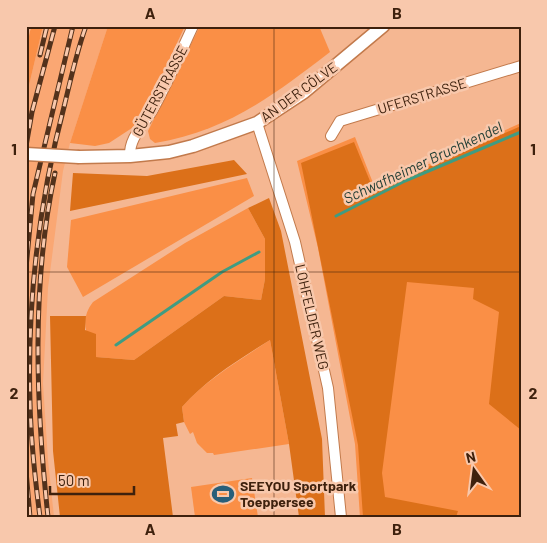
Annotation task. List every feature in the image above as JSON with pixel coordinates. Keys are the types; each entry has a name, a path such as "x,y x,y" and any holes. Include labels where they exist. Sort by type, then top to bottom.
{"street":[{"name":"GÜTERSTRASSE","path":"130,156 130,148 151,112 194,26"},
{"name":"AN DER CÖLVE","path":"26,154 79,157 130,156 169,152 193,146 257,123 304,92 383,26"},
{"name":"UFERSTRASSE","path":"331,136 340,120 521,66"},
{"name":"LOHFELDER WEG","path":"257,123 295,242 328,388 341,517"}],"shaded area":[{"path":"32,26 43,26 26,98 26,78 29,65 27,46"},
{"path":"43,26 108,26 70,143 63,171 48,288 43,383 54,517 26,517 26,98"},
{"path":"108,26 185,26 144,113 132,128 109,143 95,146 70,143"},
{"path":"200,26 319,26 330,52 269,97 227,120 205,130 155,143 150,139 148,131"},
{"path":"521,123 521,517 360,517 355,444 318,248 297,161 355,137 375,188"},
{"path":"521,126 521,430 489,404 499,312 473,299 474,288 407,282 382,473 385,497 458,511 456,517 363,517 358,445 301,163 354,142 374,191"},
{"path":"234,160 247,174 70,211 73,173 147,176"},
{"path":"247,178 254,196 83,297 67,267 71,220"},
{"path":"269,198 281,231 322,439 325,517 299,517 289,444 270,340 212,379 192,397 182,407 184,422 176,424 178,436 163,438 173,517 60,517 53,451 50,316 86,316 85,330 96,334 96,357 134,360 224,296 261,300 265,279 265,239 248,208"},
{"path":"248,208 265,239 265,279 261,300 224,296 134,360 96,357 85,323 88,309 93,302 185,243"},
{"path":"270,340 289,444 214,455 213,453 207,453 197,443 193,432 190,434 184,422 182,407 213,379"},
{"name":"SEEYOU Sportpark Toeppersee","path":"252,478 258,517 195,517 191,487"}],"waterway":[{"name":"Schwafheimer Bruchkendel","path":"336,216 405,181 521,132"},
{"name":"Schwafheimer Bruchkendel","path":"116,345 222,272 259,252"}],"railway":[{"path":"40,55 47,26"},
{"path":"26,146 32,112 55,26"},
{"path":"26,268 33,194 73,26"},
{"path":"40,517 31,432 30,403 33,290 48,177 72,74 86,26"},
{"path":"48,517 41,432 38,345 42,258 47,215 55,173"},
{"path":"26,471 30,517"}],"place":[{"name":"SEEYOU Sportpark Toeppersee","path":"223,494"}]}
